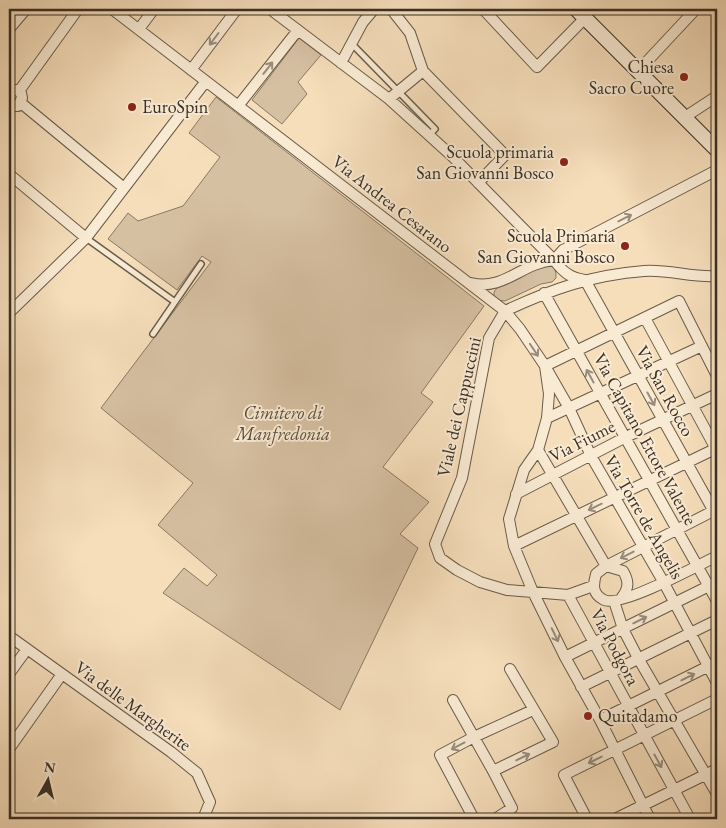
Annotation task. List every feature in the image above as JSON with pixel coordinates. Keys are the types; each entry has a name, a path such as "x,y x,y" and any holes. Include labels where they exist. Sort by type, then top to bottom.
{"main road":[{"path":"581,13 717,150"}],"street":[{"path":"9,29 26,9"},
{"path":"21,103 22,98 14,90 78,9"},
{"name":"Via Andrea Cesarano","path":"112,9 505,311 520,329 545,366 549,394 547,418 538,450 524,470 509,519 514,546 533,592"},
{"path":"138,29 154,9"},
{"path":"191,70 237,9"},
{"path":"270,9 389,99 478,183 554,260 562,272 575,279 585,280"},
{"path":"341,63 363,22 374,9"},
{"path":"391,9 410,33 423,71 504,155 478,183"},
{"path":"483,9 537,67 581,13"},
{"path":"638,71 696,9"},
{"path":"238,106 298,30"},
{"path":"389,99 423,71"},
{"path":"9,313 86,238 206,81"},
{"path":"685,117 717,96"},
{"path":"21,103 124,188"},
{"path":"9,106 15,107 21,103"},
{"path":"467,282 482,286 494,285 532,265 542,261 554,260 563,250 717,170"},
{"path":"9,174 86,238"},
{"path":"532,238 536,253 532,265"},
{"path":"505,311 544,293 585,280 646,271 717,276"},
{"path":"544,293 560,280 562,272"},
{"name":"Via San Rocco","path":"585,280 716,513"},
{"path":"488,298 494,285"},
{"name":"Via Capitano Ettore Valente","path":"544,293 697,566 713,584 717,601"},
{"path":"545,366 679,301 717,376"},
{"name":"Viale dei Cappuccini","path":"505,311 489,338 462,478 435,544 440,558 457,570 480,582 507,590 568,596"},
{"path":"514,546 717,448 645,318"},
{"path":"547,418 702,346"},
{"name":"Via Torre de Angelis","path":"545,366 570,408 591,456 644,547 690,633 713,664 717,683"},
{"name":"Via Fiume","path":"516,494 626,437 717,394"},
{"path":"538,450 606,566 623,571 628,580 627,591 618,599"},
{"path":"716,513 677,529 606,566 596,574 593,586 595,593 604,600 618,599 647,591 717,556"},
{"path":"565,658 713,584"},
{"path":"568,596 593,586"},
{"path":"533,592 565,658 600,720 650,819"},
{"name":"Via Podgora","path":"568,596 690,819"},
{"path":"618,599 624,628 638,658 676,720 717,794"},
{"path":"581,687 717,620"},
{"name":"Via delle Margherite","path":"9,636 171,752 197,774 210,802 203,819"},
{"path":"9,674 27,648"},
{"path":"600,720 713,664"},
{"path":"493,771 554,742 510,669"},
{"path":"9,749 62,674"},
{"path":"587,819 564,775 717,699"},
{"path":"453,700 512,808 495,819"},
{"path":"474,819 440,755 533,710"},
{"path":"615,819 717,769"}],"lane":[{"path":"352,44 435,129 429,135"},
{"path":"86,238 174,302"},
{"path":"153,334 201,264"}],"green space":[{"path":"299,38 321,55 298,82 307,94 282,124 252,100"},
{"name":"Cimitero di Manfredonia","path":"216,97 484,306 421,393 433,402 383,467 429,502 400,534 418,548 340,710 163,593 184,568 207,586 217,575 158,525 193,483 101,408 211,262 202,256 177,290 108,239 128,213 138,221 183,206 220,157 189,133"},
{"path":"550,265 554,267 556,273 556,278 552,282 541,284 505,301 496,300 494,297 497,288 539,267"}],"place":[{"name":"Chiesa Sacro Cuore","path":"684,77"},
{"name":"EuroSpin","path":"132,107"},
{"name":"Scuola primaria San Giovanni Bosco","path":"564,162"},
{"name":"Scuola Primaria San Giovanni Bosco","path":"625,246"},
{"name":"Quitadamo","path":"588,716"}]}
